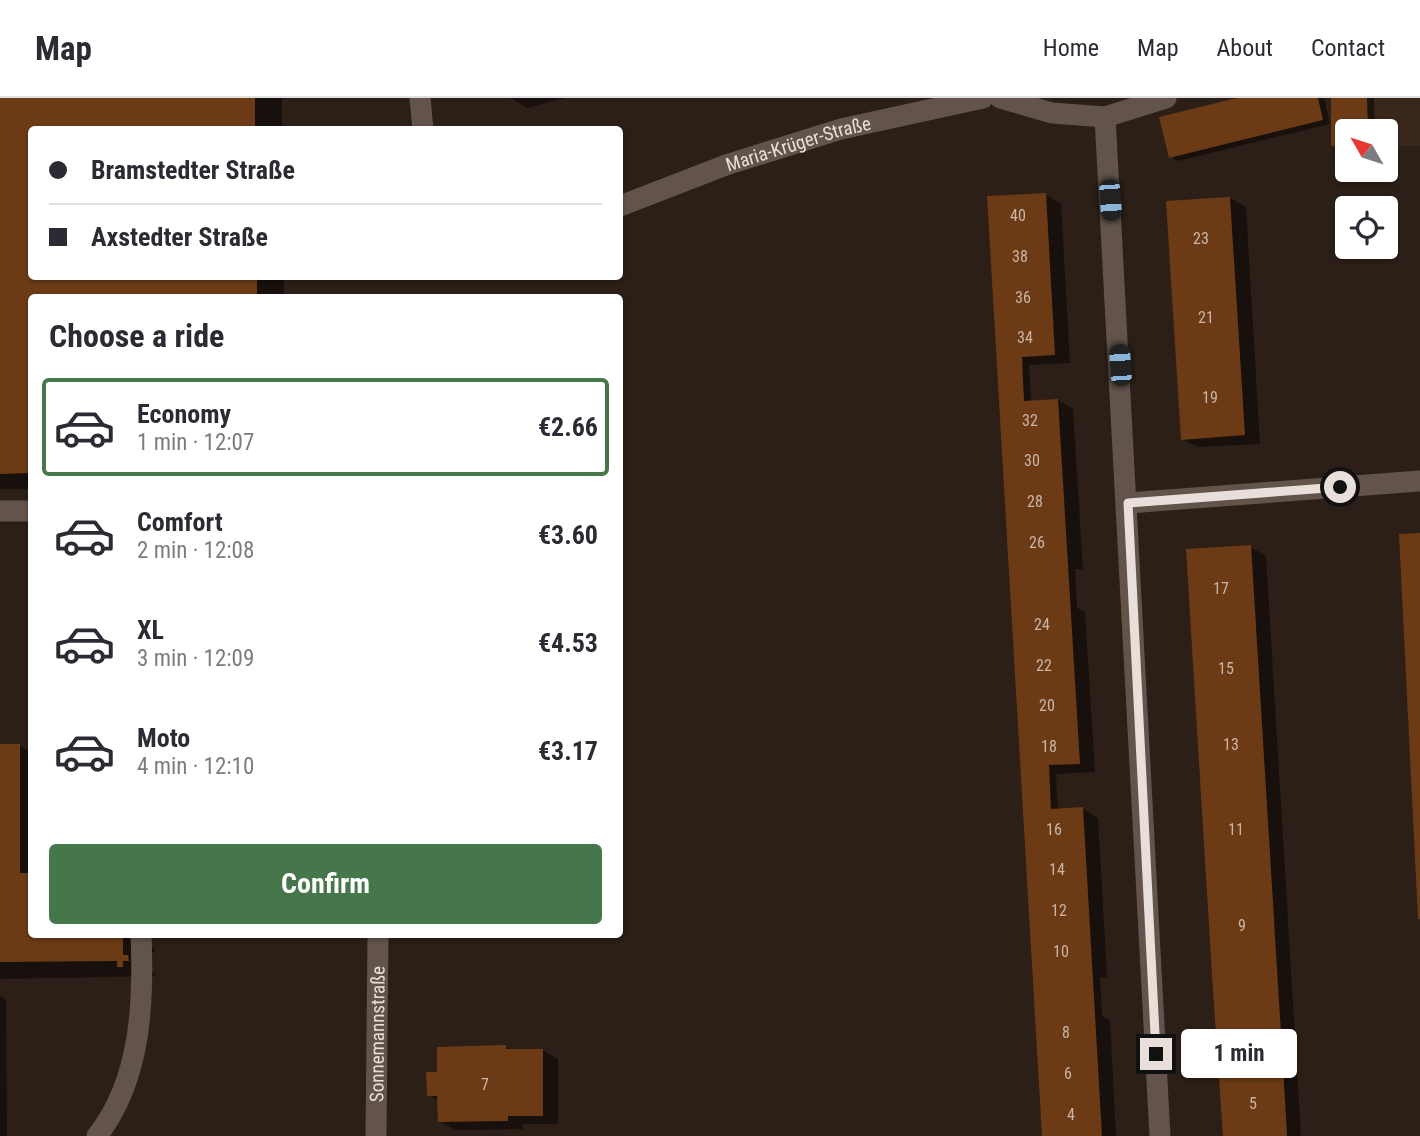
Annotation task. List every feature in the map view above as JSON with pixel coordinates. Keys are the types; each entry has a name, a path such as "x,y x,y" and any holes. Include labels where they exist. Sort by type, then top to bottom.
{"street":[{"path":"420,98 423,126"},
{"name":"Maria-Krüger-Straße","path":"623,205 726,166 841,129 983,98"},
{"path":"1000,98 1052,113 1105,117 1166,98"},
{"path":"1105,117 1128,503 1160,1136"},
{"path":"1128,503 1420,481"},
{"path":"0,511 28,511"},
{"path":"97,1136 117,1107 131,1072 143,985 141,938"},
{"name":"Sonnemannstraße","path":"376,1136 378,938"}],"shaded area":[{"path":"1331,98 1420,98 1420,146 1398,146 1398,119 1335,119 1335,146 1331,146"}],"building":[{"path":"0,98 255,98 255,126 28,126 28,280 257,280 257,294 28,294 28,473 0,474"},
{"path":"1237,98 1318,98 1323,120 1169,158 1159,117"},
{"path":"1331,98 1367,98 1368,119 1335,119 1335,146 1331,146"},
{"path":"1046,193 1055,355 1022,357 1024,401 1058,399 1080,764 1049,765 1051,809 1083,807 1102,1136 1042,1136 987,196"},
{"path":"1230,197 1245,435 1181,440 1166,201"},
{"path":"1420,533 1420,919 1418,919 1399,534"},
{"path":"1251,545 1287,1136 1223,1136 1186,549"},
{"path":"0,744 20,744 20,873 28,873 28,938 123,938 123,955 128,955 129,961 123,961 123,967 117,967 117,961 0,962"},
{"path":"506,1045 506,1049 543,1049 543,1116 508,1116 508,1121 438,1122 437,1096 427,1096 426,1072 437,1072 437,1047"}],"route":[{"path":"1156,1054 1128,503 1340,487"}]}
